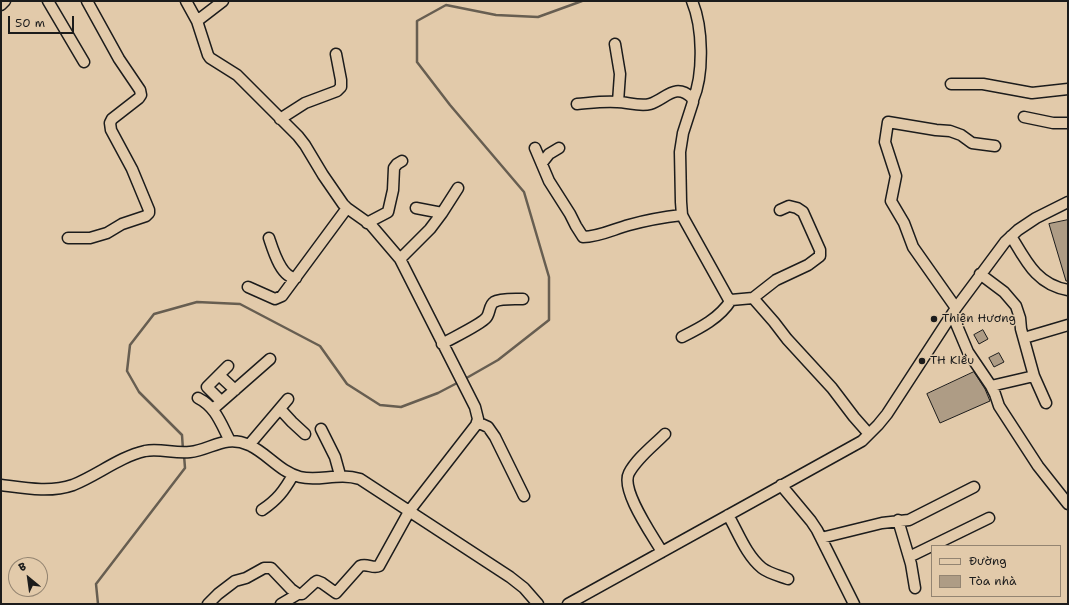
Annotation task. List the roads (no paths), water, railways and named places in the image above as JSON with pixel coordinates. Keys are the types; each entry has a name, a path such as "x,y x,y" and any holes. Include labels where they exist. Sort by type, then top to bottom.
{"street":[{"path":"1,5 5,1"},
{"path":"48,1 84,62"},
{"path":"68,238 90,238 107,233 122,224 146,216 149,213 132,169 111,130 110,123 112,119 140,98 140,90 119,58 88,1"},
{"path":"186,1 196,21 210,58 237,74 305,145 323,175 347,208 376,231 400,259 477,413 476,425 410,510 379,566 360,566 336,593 322,583 317,582 302,594 298,594 282,604"},
{"path":"196,21 223,1"},
{"path":"692,1 700,27 701,47 696,91 683,133 680,152 682,215 726,295 731,300"},
{"path":"616,44 620,74 618,102"},
{"path":"280,119 305,103 337,91 341,87 336,54"},
{"path":"951,84 982,84 1032,93 1068,89"},
{"path":"577,104 618,102 648,104 675,91 690,96 693,100"},
{"path":"1024,117 1053,123 1068,123"},
{"path":"995,146 972,143 961,135 950,131 888,122 885,142 896,176 891,201 904,223 913,246 954,311 968,352 991,386 995,394 997,404 1038,466 1068,504"},
{"path":"536,148 549,181 583,237 593,237 627,225 657,218 682,215"},
{"path":"542,163 549,154 559,148"},
{"path":"367,223 388,212 394,168 402,161"},
{"path":"400,259 430,229 458,188"},
{"path":"568,604 862,441 887,414 954,311 996,252 1011,236 1036,218 1068,202"},
{"path":"731,300 753,298 776,280 808,265 820,256 820,250 803,212 797,208 789,206 780,210"},
{"path":"248,287 275,299 282,296 347,208"},
{"path":"416,208 442,213"},
{"path":"1011,236 1036,274 1042,280 1068,290"},
{"path":"269,238 284,271 288,276 296,278"},
{"path":"980,274 1004,292 1016,306 1034,376 1046,403"},
{"path":"753,298 787,339 832,388 869,434"},
{"path":"442,344 482,322 488,316 495,301 523,299"},
{"path":"682,337 714,319 726,308 731,300"},
{"path":"1024,338 1068,325"},
{"path":"213,409 270,359"},
{"path":"221,401 207,388 228,366"},
{"path":"219,375 235,390"},
{"path":"991,386 1034,376"},
{"path":"198,398 207,403 213,409 230,441"},
{"path":"249,445 288,399"},
{"path":"280,409 305,434"},
{"path":"477,422 488,427 495,437 524,496"},
{"path":"321,429 335,457 340,475"},
{"path":"662,552 631,499 627,479 629,473 638,460 665,434"},
{"path":"1,485 26,488 60,488 74,484 118,461 144,451 151,450 189,453 230,441 243,443 249,445 293,475 304,478 340,475 360,478 510,577 524,588 538,604"},
{"path":"262,510 276,500 286,488 293,475"},
{"path":"782,485 810,521 821,538 854,604"},
{"path":"821,538 872,525 898,520 909,520 974,487"},
{"path":"728,515 748,550 763,569 788,579"},
{"path":"934,545 989,518"},
{"path":"898,520 909,557 915,588"},
{"path":"909,557 931,546"},
{"path":"208,604 226,586 267,567 271,568 298,594"}],"waterway":[{"path":"463,380 498,360 549,320 549,277 524,192 450,105 417,62 417,21 446,5 496,15 538,17 582,1"},
{"path":"183,450 182,435 139,392 127,371 130,345 154,314 197,302 240,304 320,346 347,384 380,405 401,407 438,393 459,382"},
{"path":"98,604 96,584 185,468 184,455"}],"place":[{"name":"Thiện Hương","path":"934,319"},
{"name":"TH Kiều","path":"922,361"}]}
